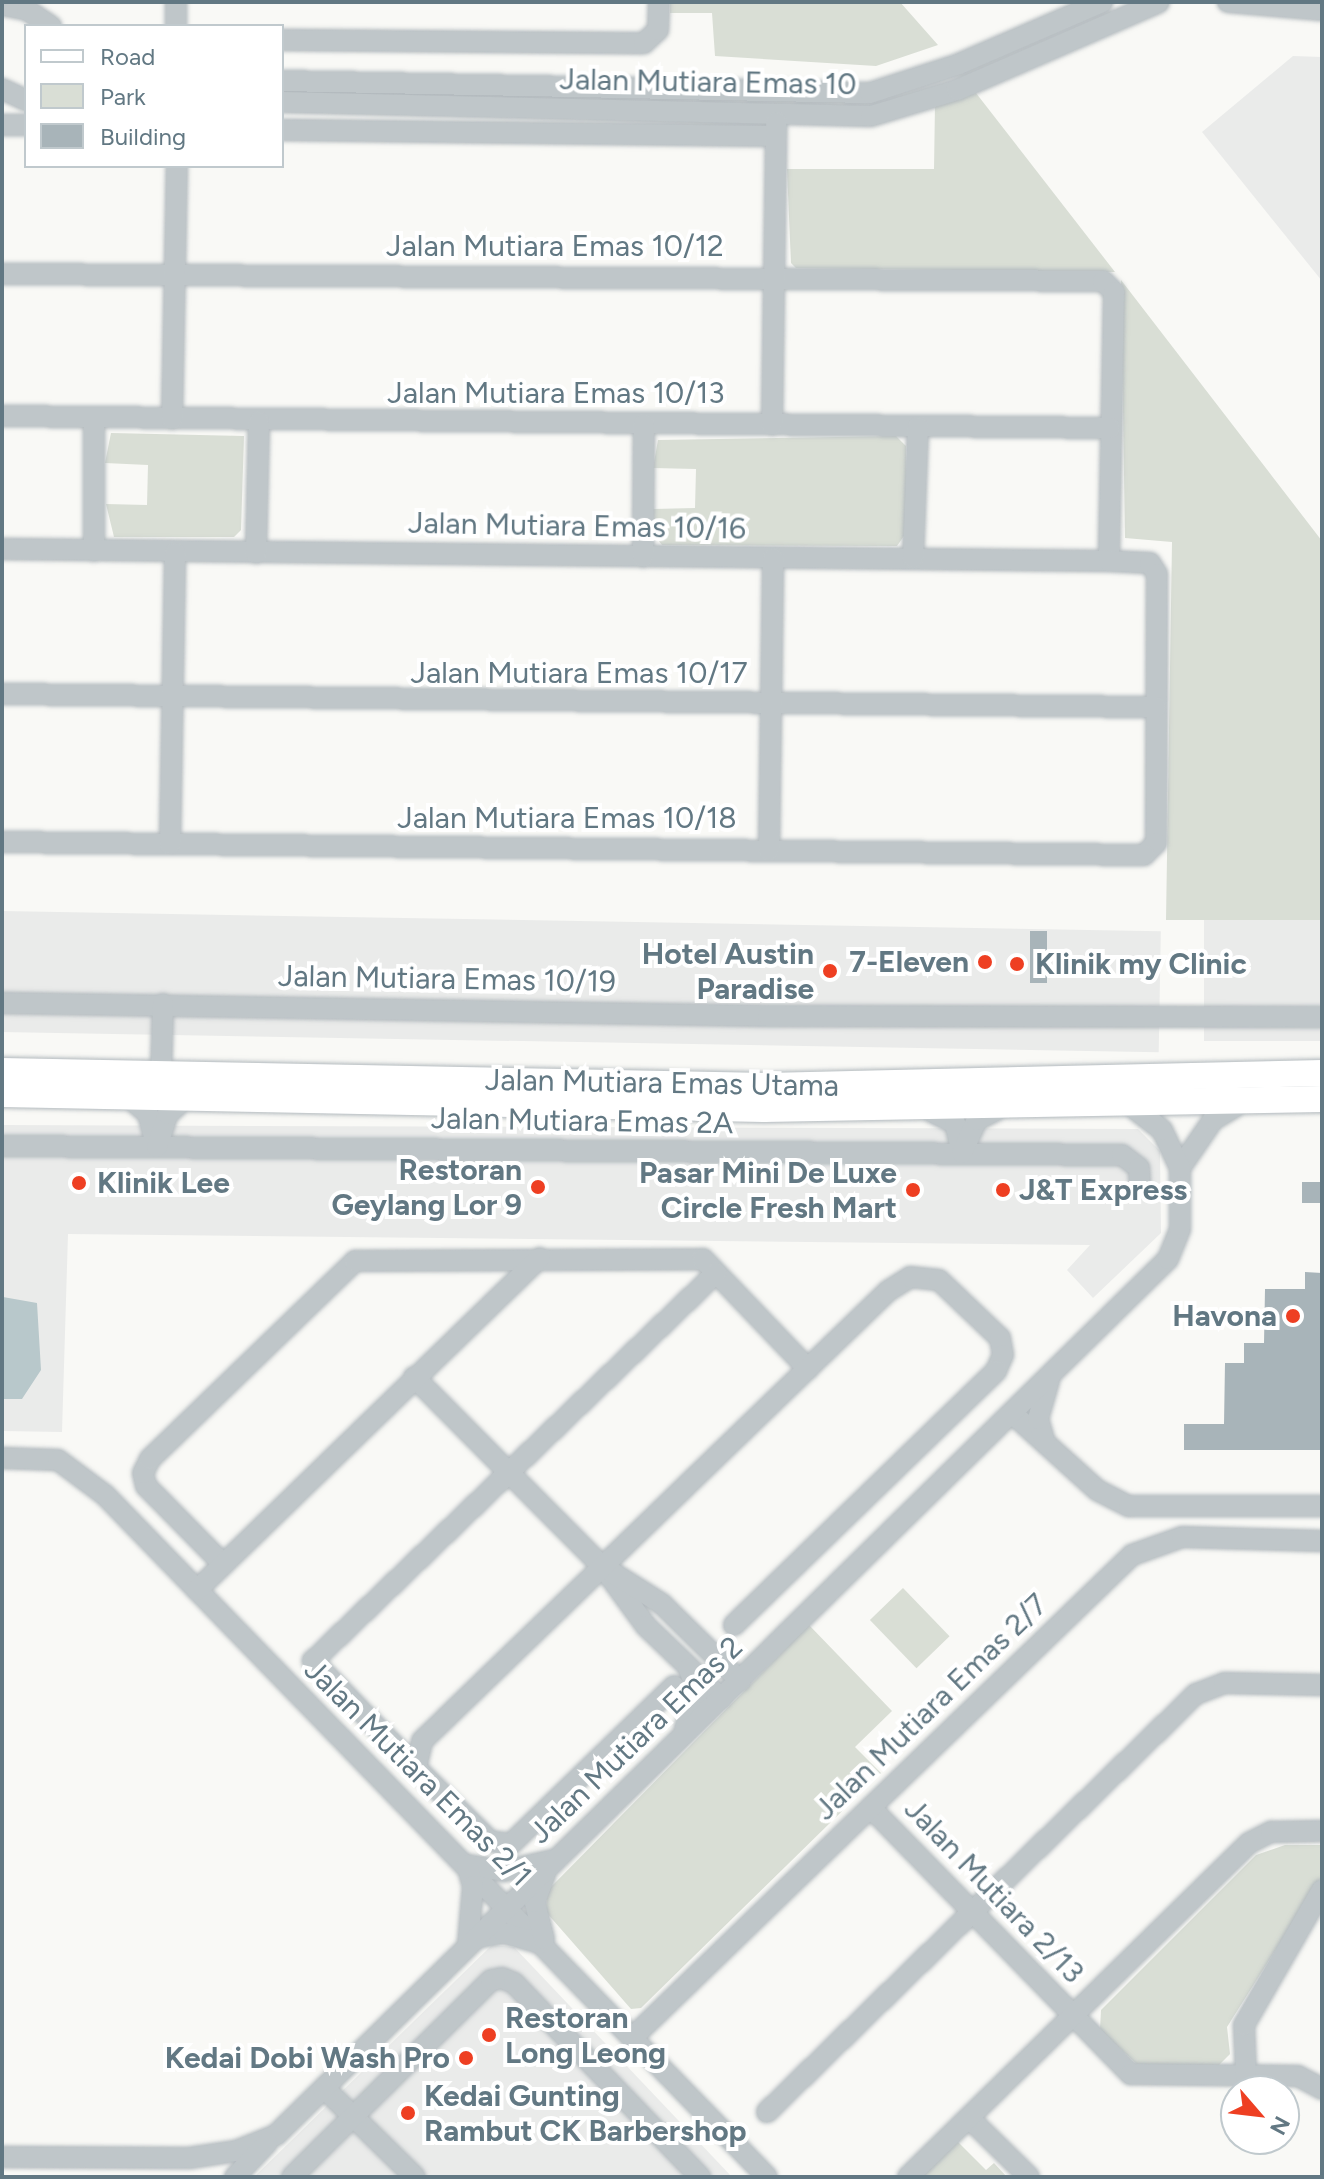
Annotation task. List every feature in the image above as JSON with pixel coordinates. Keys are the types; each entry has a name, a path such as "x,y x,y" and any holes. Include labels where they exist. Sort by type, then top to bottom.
{"main road":[{"name":"Jalan Mutiara Emas Utama","path":"2,1071 767,1086 1322,1073"},
{"name":"Jalan Mutiara Emas Utama","path":"2,1094 764,1109 1122,1099 1322,1099"}],"street":[{"path":"176,2 176,24"},
{"path":"284,40 638,43 658,30 659,2"},
{"name":"Jalan Mutiara Emas 10","path":"284,81 870,93 959,64 1102,2"},
{"name":"Jalan Mutiara Emas 10","path":"284,102 871,116 957,90 1159,2"},
{"path":"1228,2 1322,10"},
{"path":"2,5 27,10 48,24"},
{"path":"2,89 24,99"},
{"path":"748,90 749,135"},
{"path":"772,425 776,90"},
{"path":"2,125 24,125"},
{"path":"284,130 775,136"},
{"path":"172,419 177,168"},
{"name":"Jalan Mutiara Emas 10/12","path":"2,274 1108,283 1114,292 1110,428"},
{"name":"Jalan Mutiara Emas 10/13","path":"2,416 259,422 1110,428"},
{"path":"94,418 94,551"},
{"path":"256,553 259,422"},
{"path":"643,557 644,424"},
{"path":"913,558 918,427"},
{"path":"1109,561 1110,428"},
{"name":"Jalan Mutiara Emas 10/16","path":"2,549 1150,563 1157,574 1156,707"},
{"path":"170,844 175,553"},
{"path":"769,850 773,558"},
{"name":"Jalan Mutiara Emas 10/17","path":"2,694 171,699 1156,707"},
{"name":"Jalan Mutiara Emas 10/18","path":"2,842 1149,854 1156,843 1156,707"},
{"name":"Jalan Mutiara Emas 10/19","path":"2,1003 797,1017 1322,1017"},
{"path":"161,1076 163,1004"},
{"path":"128,1097 148,1114 157,1147"},
{"path":"157,1147 168,1114 187,1097"},
{"path":"1180,1168 1213,1120 1249,1098"},
{"name":"Jalan Mutiara Emas 2","path":"2,2157 190,2168 276,2135 468,1943 1013,1414 1175,1249 1180,1168 1162,1130 1122,1099"},
{"path":"962,1153 977,1120 1015,1102"},
{"path":"913,1105 950,1117 962,1153"},
{"name":"Jalan Mutiara Emas 2A","path":"2,1146 1122,1155 1139,1168 1140,1186"},
{"path":"197,1590 540,1258"},
{"path":"222,1563 146,1486 143,1473 150,1459 355,1261 703,1259 808,1369"},
{"path":"674,1686 511,1844 490,1841 313,1661 716,1273"},
{"path":"416,1768 422,1741 888,1291 926,1276 939,1280 1000,1338 1003,1355 996,1371 734,1625"},
{"path":"1046,1444 1038,1419 1052,1374"},
{"path":"414,1377 603,1567 646,1626 722,1699"},
{"path":"1013,1414 1097,1490 1129,1506 1322,1506"},
{"path":"980,1446 1012,1435 1046,1444"},
{"name":"Jalan Mutiara Emas 2/1","path":"2,1458 69,1465 197,1590 548,1946 767,2177"},
{"name":"Jalan Mutiara Emas 2/7","path":"633,2037 1145,1548 1182,1537 1322,1541"},
{"path":"603,1567 662,1604 740,1681"},
{"path":"704,1645 728,1657 751,1657 788,1635"},
{"path":"668,1751 685,1729 698,1693 687,1665"},
{"path":"767,2112 1196,1694 1224,1683 1322,1685"},
{"name":"Jalan Mutiara 2/13","path":"871,1808 1135,2076 1220,2076"},
{"path":"908,2177 1254,1839 1271,1832 1322,1831"},
{"path":"548,1946 498,1932 468,1943 473,1886 467,1865 504,1871 555,1860"},
{"path":"548,1946 535,1902 555,1860"},
{"path":"1246,2075 1244,2025 1322,1890"},
{"path":"292,2177 491,1980 502,1978 514,1983 700,2177"},
{"name":"Jalan Mutiara 2/13","path":"1300,2077 1322,2089"},
{"path":"324,2088 415,2177"},
{"path":"969,2118 1029,2177"},
{"path":"235,2177 276,2135"}],"shaded area":[{"path":"1293,56 1322,57 1322,281 1202,132"},
{"path":"2,911 1161,931 1159,1052 2,1032"},
{"path":"1204,920 1322,920 1322,1041 1204,1041"},
{"path":"2,1125 1138,1129 1160,1151 1161,1233 1093,1298 1067,1270 1090,1245 68,1234 62,1432 2,1431"},
{"path":"2,1269 3,1297 37,1303 41,1370 22,1399 2,1399"},
{"path":"492,1945 514,1947 732,2177 254,2177"}],"green space":[{"path":"670,2 900,2 938,45 876,66 715,56 712,13 670,13"},
{"path":"976,93 1115,272 796,268 791,263 787,169 934,169 935,104"},
{"path":"1121,280 1322,541 1322,920 1166,920 1172,542 1125,538"},
{"path":"111,433 244,436 241,530 234,537 114,537 106,504 147,505 148,465 105,463"},
{"path":"896,436 906,446 906,533 897,546 662,545 654,535 653,509 695,508 696,469 653,468 658,440"},
{"path":"903,1588 950,1636 916,1668 870,1620"},
{"path":"809,1625 892,1711 855,1747 881,1773 641,2008 631,2009 546,1912 547,1891"},
{"path":"1285,1845 1322,1845 1322,1876 1227,2027 1230,2054 1216,2068 1140,2067 1100,2030 1101,2010 1256,1855"},
{"path":"957,2141 986,2170 994,2163 1007,2177 918,2177"}],"building":[{"path":"1030,931 1047,931 1047,983 1030,983"},
{"path":"1302,1182 1322,1182 1322,1203 1302,1203"},
{"name":"Havona","path":"1305,1272 1322,1273 1322,1450 1184,1450 1184,1424 1224,1424 1225,1363 1244,1363 1244,1343 1264,1343 1265,1289 1305,1289"}],"place":[{"name":"7-Eleven","path":"985,962"},
{"name":"Klinik my Clinic","path":"1017,964"},
{"name":"Hotel Austin Paradise","path":"830,971"},
{"name":"Klinik Lee","path":"79,1183"},
{"name":"Restoran Geylang Lor 9","path":"538,1187"},
{"name":"Pasar Mini De Luxe Circle Fresh Mart","path":"913,1190"},
{"name":"J&T Express","path":"1003,1190"},
{"name":"Havona","path":"1293,1316"},
{"name":"Restoran Long Leong","path":"489,2035"},
{"name":"Kedai Dobi Wash Pro","path":"466,2058"},
{"name":"Kedai Gunting Rambut CK Barbershop","path":"408,2113"}]}
